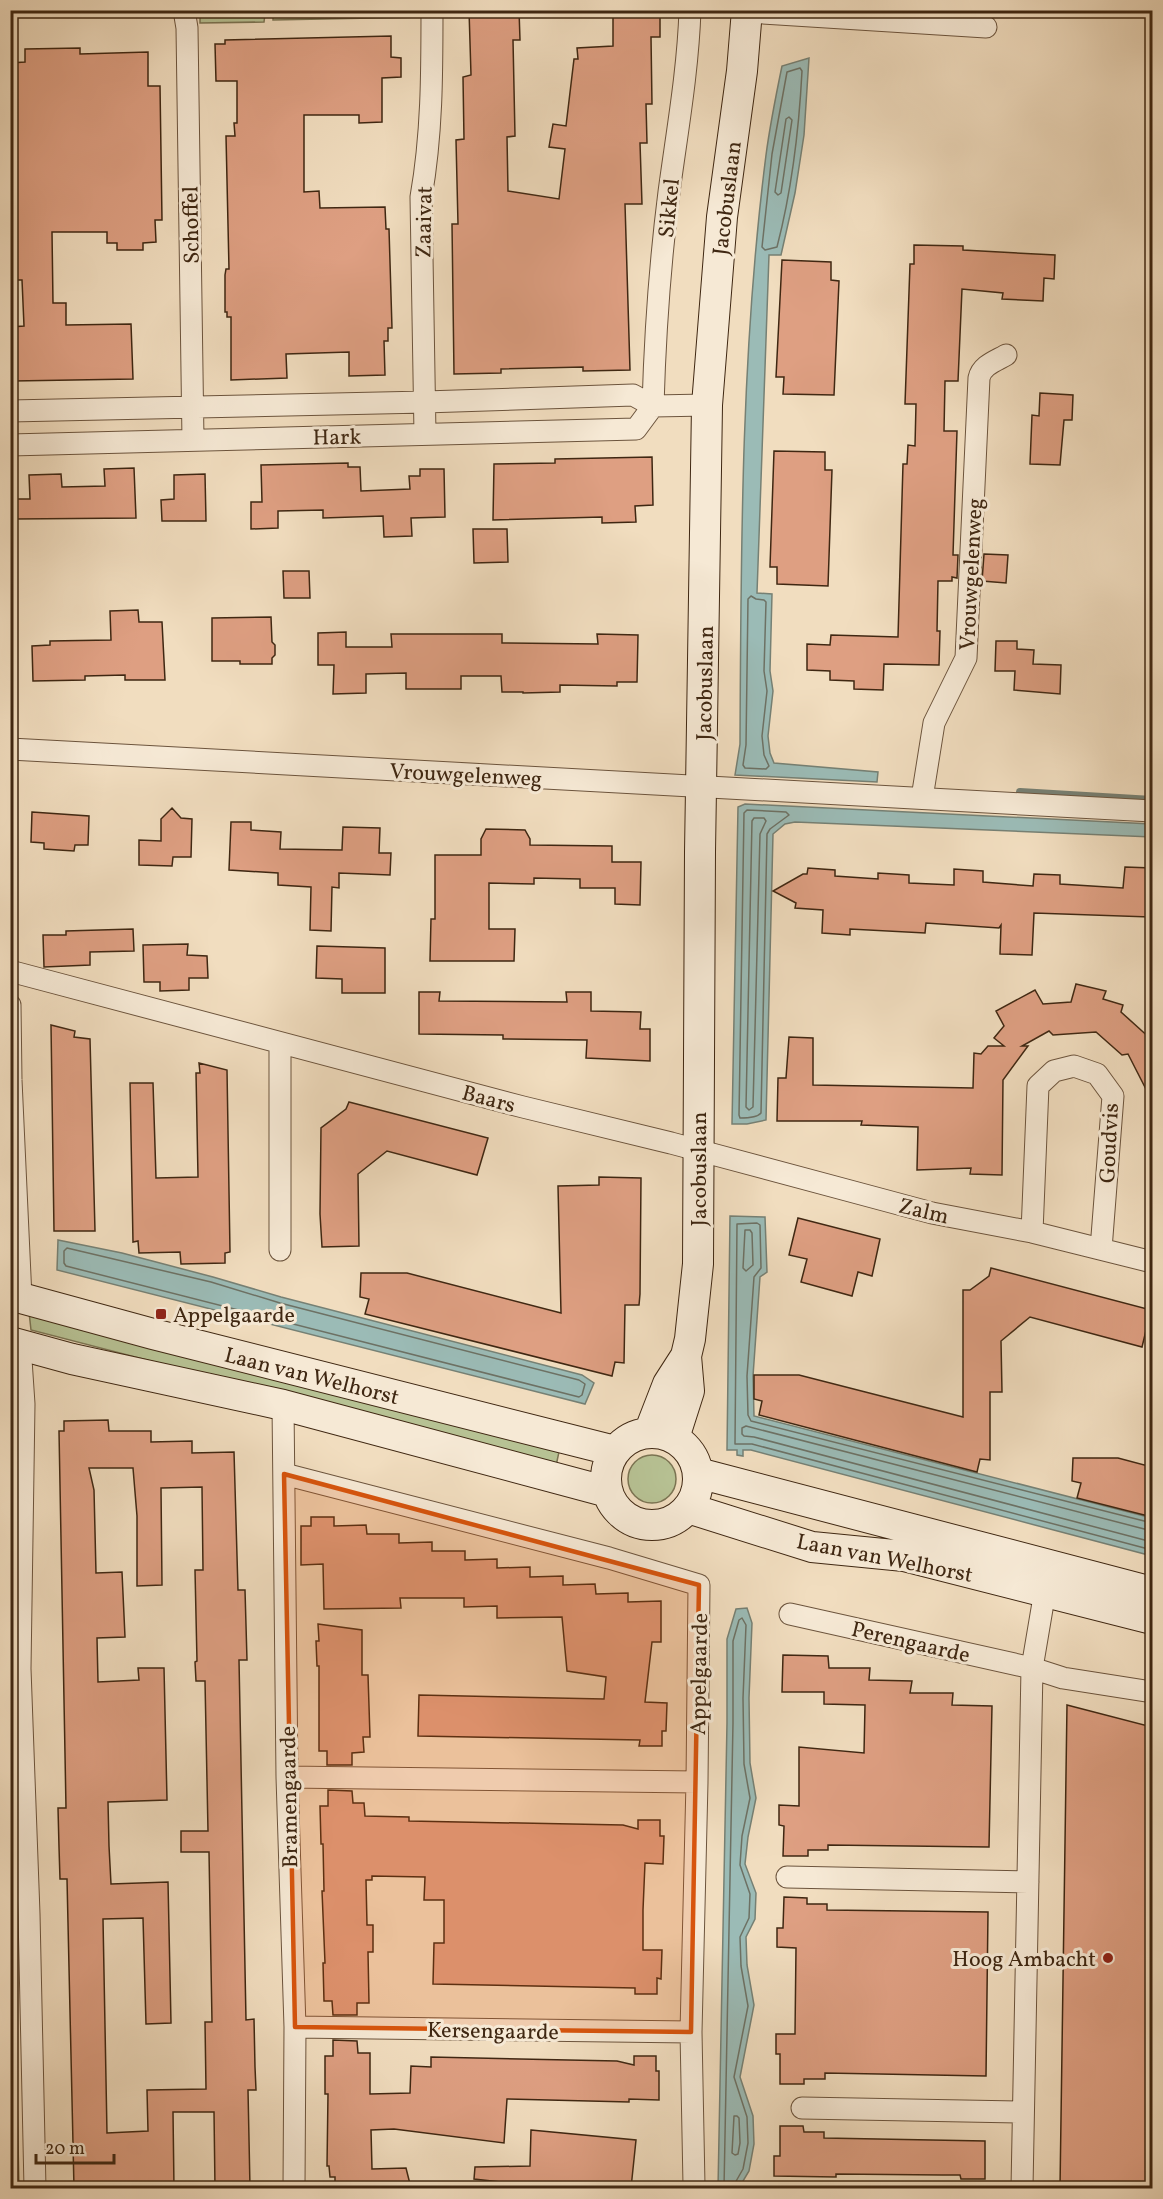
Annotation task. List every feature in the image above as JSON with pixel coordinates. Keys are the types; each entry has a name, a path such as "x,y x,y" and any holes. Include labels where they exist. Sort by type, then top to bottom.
{"main road":[{"name":"Jacobuslaan","path":"662,1435 689,1391 686,1356 698,1264 700,852 703,788 707,405 722,217 742,71 747,11"},
{"name":"Laan van Welhorst","path":"16,1296 153,1334 615,1451"},
{"name":"Laan van Welhorst","path":"15,1343 72,1359 283,1405 608,1492"},
{"path":"662,1435 681,1443 693,1457 698,1473 696,1491 688,1508 672,1520 643,1524 625,1516 618,1509 608,1492 607,1471 615,1451 634,1436 662,1435"},
{"name":"Laan van Welhorst","path":"698,1473 1152,1592"},
{"name":"Laan van Welhorst","path":"688,1508 812,1547 904,1556 1152,1619"}],"street":[{"name":"Schoffel","path":"184,10 187,28 193,440"},
{"name":"Zaaivat","path":"425,434 421,197 427,160 432,67 432,10"},
{"name":"Sikkel","path":"653,406 656,336 669,195 688,51 690,10"},
{"path":"747,11 986,27"},
{"name":"Vrouwgelenweg","path":"922,798 934,723 966,658 979,378 986,366 1006,355"},
{"name":"Hark","path":"10,411 633,395 653,406 707,405"},
{"name":"Hark","path":"10,445 636,429 653,406"},
{"name":"Vrouwgelenweg","path":"10,749 1152,811"},
{"name":"Baars","path":"10,971 280,1044 698,1151"},
{"path":"10,1005 16,1296"},
{"path":"280,1044 280,1250"},
{"name":"Goudvis","path":"1032,1232 1038,1086 1054,1071 1074,1066 1097,1074 1113,1096 1101,1249"},
{"name":"Zalm","path":"698,1151 932,1213 1032,1232 1152,1262"},
{"path":"15,1343 24,1404 17,1489 15,1669 29,1914 35,2188"},
{"name":"Bramengaarde","path":"283,1405 287,1777 295,2027 294,2188"},
{"name":"Appelgaarde","path":"284,1474 609,1558 699,1585 697,1782"},
{"path":"1022,2188 1032,1668 1045,1591"},
{"name":"Perengaarde","path":"790,1614 1032,1668 1063,1678 1152,1692"},
{"path":"287,1777 697,1782 691,2032 694,2184"},
{"path":"787,1877 1028,1882"},
{"name":"Kersengaarde","path":"295,2027 691,2032"},
{"path":"802,2108 1023,2112"}],"highlighted area":[{"path":"284,1474 699,1585 691,2032 295,2027"}],"green space":[{"path":"278,10 423,10 423,17 273,20 273,12"},
{"path":"200,11 262,11 265,14 264,22 200,23"},
{"path":"29,1312 560,1447 556,1466 31,1330"},
{"path":"647,1455 657,1455 669,1462 676,1474 676,1484 669,1496 657,1503 647,1503 632,1492 628,1484 628,1474 639,1459"},
{"path":"13,1916 19,2188 10,2188 10,1917"}],"water":[{"path":"809,58 804,135 795,193 781,255 769,255 757,593 772,594 770,671 773,691 768,736 774,763 878,772 877,782 735,775 740,744 742,523 747,375 758,228 773,110 782,66"},
{"path":"745,804 1152,824 1152,837 795,822 785,824 773,834 766,1120 732,1124 738,807"},
{"path":"730,1216 765,1217 767,1272 760,1277 753,1376 754,1416 1152,1518 1152,1556 751,1450 743,1450 743,1456 737,1455 737,1450 727,1450"},
{"path":"58,1240 122,1253 582,1375 594,1383 585,1404 57,1270"},
{"path":"747,1608 752,1623 749,1698 750,1763 756,1798 745,1864 756,1893 755,1919 746,1937 747,1965 754,2005 740,2077 753,2116 754,2144 749,2171 741,2188 718,2188 727,1639 736,1609"}],"building":[{"path":"469,10 519,10 520,40 513,40 515,136 507,137 508,191 559,199 565,149 549,147 553,124 566,126 574,59 578,59 577,48 613,46 613,10 660,10 660,37 651,37 652,104 646,104 647,143 640,143 642,204 625,204 630,370 583,371 583,367 501,369 501,373 454,374 452,224 458,224 456,140 464,139 463,77 471,75"},
{"path":"391,36 391,57 401,58 401,77 382,78 382,122 359,123 359,115 304,115 304,192 319,191 320,208 385,207 386,229 389,229 392,328 388,328 388,341 384,341 385,375 349,376 349,352 286,354 287,378 231,380 231,317 227,317 227,312 225,312 225,275 226,269 229,269 226,136 235,136 237,81 216,81 215,44 225,44 225,40"},
{"path":"80,48 80,54 148,52 148,86 160,86 162,220 155,220 156,242 143,243 143,250 117,250 117,243 107,243 107,232 52,232 53,303 66,303 66,325 131,324 133,379 13,381 13,373 10,373 10,327 24,326 22,280 10,280 10,63 25,62 25,49"},
{"path":"914,245 963,246 963,250 1055,255 1054,279 1044,278 1043,301 1002,299 1003,293 962,289 958,381 945,381 944,431 957,431 953,555 958,555 957,578 952,577 952,581 938,581 939,665 884,664 883,690 854,689 854,681 830,680 830,671 807,670 807,644 830,645 831,635 898,637 903,464 907,464 908,445 915,446 916,404 905,404 910,264 914,264"},
{"path":"782,260 831,262 831,280 839,281 834,395 783,394 784,377 776,377"},
{"path":"1040,393 1073,395 1072,420 1064,420 1060,465 1030,464 1032,415 1039,416"},
{"path":"774,451 825,452 825,470 832,470 828,586 777,584 777,567 770,567"},
{"path":"652,457 653,505 635,506 636,522 602,523 602,517 493,520 494,464 555,463 555,459"},
{"path":"348,463 348,467 360,467 361,491 410,489 409,476 420,476 420,469 444,469 445,517 411,518 412,536 384,537 383,516 323,518 323,510 278,511 278,528 251,529 251,502 262,502 261,465"},
{"path":"134,468 136,518 15,519 15,499 30,499 29,475 61,474 62,487 105,486 104,469"},
{"path":"205,474 206,521 162,521 161,500 174,499 174,475"},
{"path":"473,529 507,529 508,562 474,563"},
{"path":"984,554 1008,555 1006,583 982,581"},
{"path":"283,571 309,571 310,598 284,598"},
{"path":"138,610 139,622 162,622 165,680 125,680 125,675 85,676 85,680 33,681 32,646 50,645 50,641 111,640 110,611"},
{"path":"271,617 272,642 275,645 272,664 212,661 212,618"},
{"path":"346,632 346,647 392,647 391,634 502,634 502,643 598,644 597,634 638,635 637,682 617,682 617,686 560,685 560,692 523,693 502,692 501,676 461,676 461,689 406,689 406,673 366,674 366,693 333,694 334,665 318,665 318,633"},
{"path":"996,641 1017,641 1017,649 1034,650 1033,664 1061,665 1060,694 1014,690 1015,671 995,671"},
{"path":"172,808 181,818 192,819 191,857 173,857 172,866 139,865 139,840 161,841 161,819"},
{"path":"32,812 89,816 88,845 75,845 74,851 44,849 44,843 31,842"},
{"path":"231,822 251,822 251,830 281,832 280,849 342,850 343,827 380,828 379,853 391,853 390,875 339,873 339,888 332,887 331,931 310,930 311,887 278,885 278,873 229,870"},
{"path":"486,829 525,830 530,839 530,845 612,846 612,862 641,862 640,905 615,904 615,888 580,888 580,879 534,878 534,884 489,883 489,929 515,929 514,961 430,961 431,919 435,919 435,855 481,855 481,839"},
{"path":"1125,867 1152,868 1150,917 1034,913 1032,955 1000,954 1001,925 999,928 926,923 925,933 850,929 850,935 822,933 823,910 795,908 796,903 773,891 807,874 808,868 835,870 835,876 878,879 878,873 909,875 909,883 954,885 954,869 983,871 983,882 1033,886 1034,874 1060,875 1060,884 1123,888"},
{"path":"133,929 134,951 90,952 90,965 44,967 43,935 66,935 66,931"},
{"path":"188,944 187,955 207,956 208,978 189,978 189,990 160,991 160,982 144,982 143,945"},
{"path":"317,946 385,948 385,993 342,993 342,979 316,978"},
{"path":"1076,984 1106,991 1103,999 1123,1005 1121,1012 1152,1040 1152,1101 1128,1054 1122,1055 1096,1032 1053,1035 1049,1031 1022,1046 1028,1046 1003,1080 1002,1175 970,1174 971,1168 917,1170 918,1127 861,1125 862,1121 777,1121 778,1078 786,1078 789,1037 813,1038 813,1085 973,1088 974,1053 981,1054 988,1046 1004,1046 994,1038 1004,1026 996,1011 1035,990 1043,1004 1071,1002"},
{"path":"419,992 440,992 439,1001 567,1002 566,992 591,992 591,1011 641,1012 640,1029 650,1029 650,1061 586,1058 587,1040 503,1039 503,1035 419,1034"},
{"path":"51,1025 75,1031 74,1037 90,1039 95,1231 54,1231"},
{"path":"199,1063 227,1070 230,1252 225,1253 225,1263 181,1264 180,1252 139,1253 138,1241 133,1242 130,1083 153,1083 156,1178 198,1177 196,1073 200,1073"},
{"path":"349,1102 488,1138 477,1175 387,1151 358,1174 359,1246 322,1247 321,1128 346,1109"},
{"path":"599,1177 641,1178 639,1305 625,1305 624,1363 615,1362 612,1376 365,1314 369,1299 360,1297 361,1273 407,1273 561,1313 558,1186 599,1185"},
{"path":"798,1218 880,1239 872,1276 858,1272 852,1296 801,1282 807,1259 789,1255"},
{"path":"991,1268 1151,1310 1142,1347 1030,1317 1001,1341 1002,1392 990,1392 990,1460 980,1459 977,1472 759,1415 762,1401 754,1399 754,1375 799,1375 963,1417 963,1290 970,1290 989,1276"},
{"path":"108,1420 109,1431 151,1431 151,1442 192,1441 192,1453 234,1452 238,1590 245,1590 247,1660 239,1660 246,2020 254,2019 256,2090 248,2090 250,2188 215,2188 214,2112 173,2112 174,2188 74,2188 67,1879 60,1879 58,1808 66,1808 59,1431 64,1431 64,1421","holes":["89,1468 133,1468 137,1516 137,1586 162,1585 161,1488 202,1487 203,1570 195,1570 197,1661 195,1662 196,1681 205,1681 208,1831 181,1831 181,1852 209,1852 212,2022 205,2022 206,2089 147,2090 148,2131 107,2133 103,1919 143,1918 146,2024 171,2023 168,1882 111,1884 108,1802 167,1800 164,1668 138,1668 139,1680 98,1682 97,1638 125,1637 122,1572 96,1573 94,1490"]},
{"path":"1073,1458 1118,1458 1152,1467 1152,1517 1077,1498 1081,1483 1072,1481"},
{"path":"311,1517 334,1517 334,1526 366,1525 367,1534 399,1534 399,1543 432,1542 432,1551 465,1551 465,1560 497,1559 497,1568 530,1567 530,1577 563,1576 563,1585 595,1584 596,1594 628,1593 628,1602 661,1601 661,1642 652,1642 645,1702 667,1703 666,1731 662,1731 662,1746 639,1746 640,1740 418,1736 419,1695 604,1699 606,1677 567,1671 562,1617 497,1618 497,1606 464,1607 464,1598 400,1598 401,1608 324,1609 323,1564 301,1565 301,1526 311,1526"},
{"path":"318,1624 362,1630 362,1675 368,1675 370,1737 363,1737 364,1752 352,1753 352,1765 327,1765 327,1751 319,1751 319,1666 317,1666 316,1641 319,1641"},
{"path":"783,1655 828,1656 829,1668 870,1668 869,1680 912,1681 910,1693 953,1693 952,1705 992,1706 989,1847 828,1845 828,1850 808,1850 808,1856 783,1856 784,1826 779,1825 779,1805 799,1806 799,1747 864,1753 865,1705 824,1704 824,1692 782,1692"},
{"name":"Hoog Ambacht","path":"1067,1705 1152,1727 1152,2188 1060,2188"},
{"path":"328,1790 352,1791 353,1803 364,1803 365,1816 409,1817 409,1821 623,1825 638,1829 638,1820 660,1820 660,1836 664,1836 663,1864 645,1863 643,1910 643,1950 662,1950 661,1979 657,1978 657,1994 635,1994 635,1988 433,1984 434,1943 444,1943 444,1900 424,1900 425,1877 372,1876 372,1880 366,1880 367,1925 373,1925 373,1952 368,1952 369,2003 357,2003 357,2015 333,2015 332,2001 324,2001 323,1963 325,1963 322,1891 324,1891 320,1806 328,1806"},
{"path":"784,1897 807,1898 807,1904 827,1904 827,1910 988,1912 986,2076 825,2073 825,2079 804,2079 804,2084 780,2084 780,2054 776,2054 776,2034 795,2034 796,1948 777,1947 777,1928 783,1928"},
{"path":"333,2040 357,2041 358,2053 370,2053 370,2094 410,2093 411,2066 431,2067 431,2057 617,2061 634,2065 634,2056 656,2056 656,2071 659,2071 659,2100 629,2099 629,2102 507,2099 504,2143 394,2129 371,2130 372,2169 406,2168 411,2188 335,2188 335,2177 330,2177 329,2166 327,2166 328,2094 325,2094 325,2056 333,2056"},
{"path":"780,2126 803,2126 804,2132 824,2132 824,2138 985,2141 985,2179 961,2179 960,2175 774,2176 774,2156 780,2156"},
{"path":"531,2130 636,2140 631,2188 555,2188 474,2179 475,2167 530,2166"}],"waterway":[{"path":"1020,792 1152,800"}],"place":[{"name":"Appelgaarde","path":"161,1314"},
{"name":"Hoog Ambacht","path":"1108,1958"}]}
